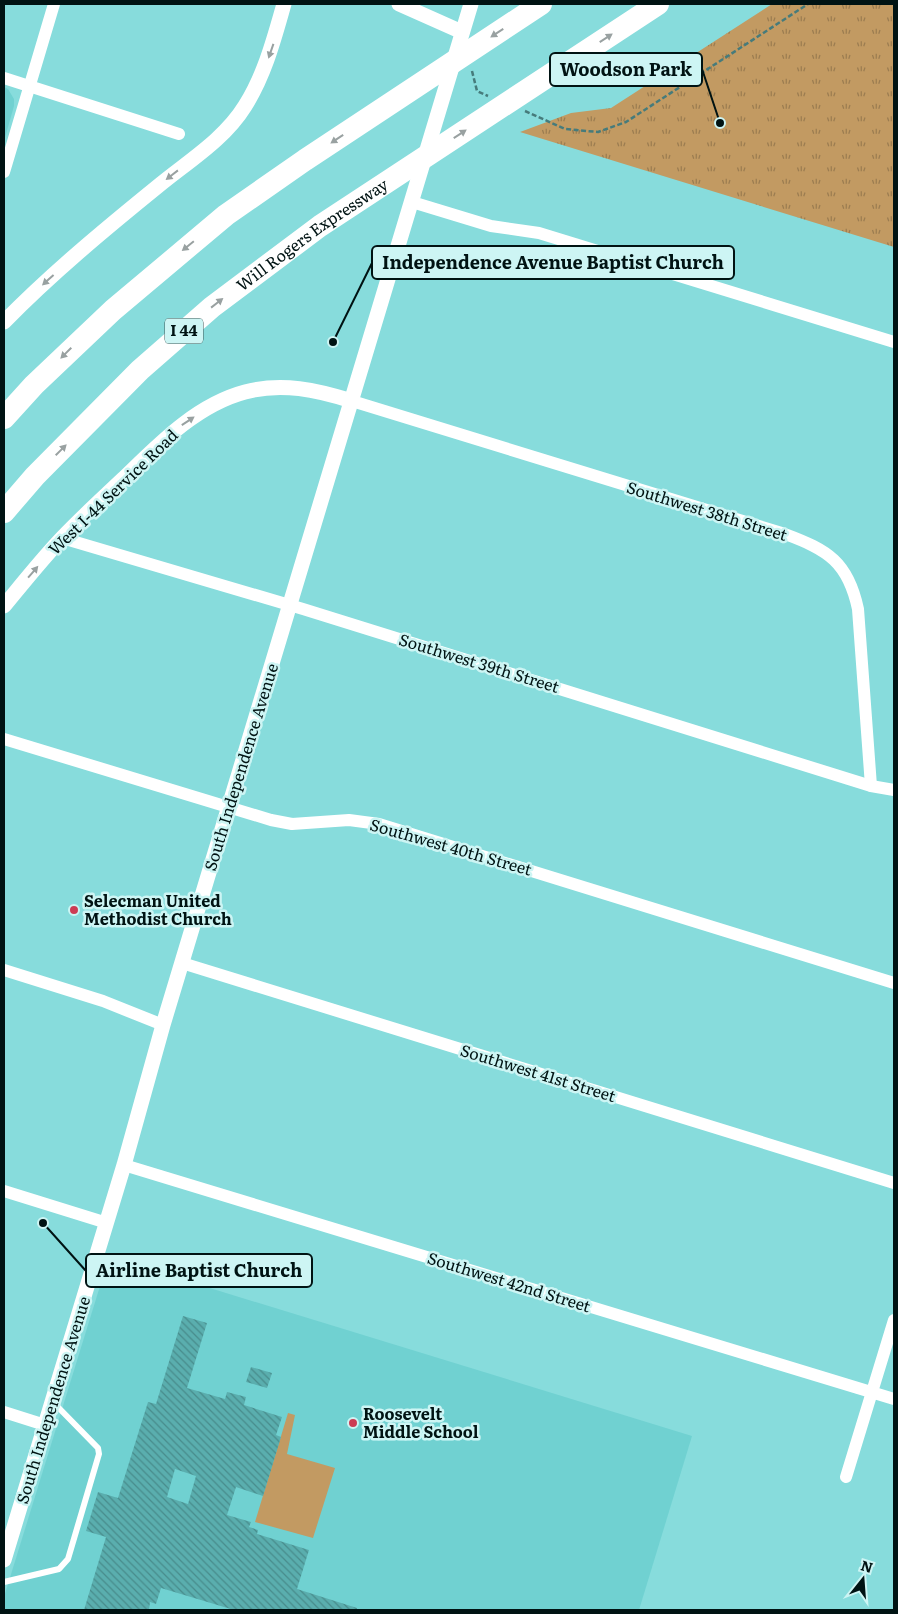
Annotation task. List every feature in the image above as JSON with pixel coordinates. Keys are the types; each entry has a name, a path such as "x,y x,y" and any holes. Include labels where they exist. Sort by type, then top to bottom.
{"highway":[{"name":"Will Rogers Expressway","path":"4,512 35,476 140,370 212,307 320,226 658,4"},
{"path":"4,418 34,385 113,310 226,215 539,5"},
{"path":"4,407 34,385"},
{"path":"4,523 35,476"}],"street":[{"path":"4,172 54,4"},
{"path":"4,322 71,258 224,134 245,107 261,79 284,4"},
{"path":"399,4 462,32"},
{"name":"South Independence Avenue","path":"4,1560 107,1223 163,1025 472,4"},
{"path":"4,78 179,134"},
{"path":"412,202 491,226 538,233 894,342"},
{"name":"West I-44 Service Road","path":"4,606 62,538 150,452 183,424 207,408 245,392 282,387 304,388 352,401"},
{"name":"Southwest 38th Street","path":"352,401 784,534 806,542 829,556 849,576 855,592 858,609 871,786"},
{"name":"Southwest 39th Street","path":"62,538 290,605 871,786 894,790"},
{"name":"Southwest 40th Street","path":"4,739 271,820 292,824 349,820 379,824 894,983"},
{"name":"Southwest 41st Street","path":"182,963 894,1183"},
{"path":"4,970 103,1001 163,1025"},
{"name":"Southwest 42nd Street","path":"124,1165 894,1399"},
{"path":"4,1191 107,1223"},
{"path":"846,1476 894,1320"},
{"path":"4,1412 45,1425"}],"lane":[{"path":"4,1582 59,1569 64,1565 68,1559 99,1454 98,1448 52,1401"}],"path":[{"path":"521,110 566,129 574,130 598,132 626,122 808,4"},
{"path":"471,66 477,91 495,98"}],"shaded area":[{"path":"4,87 8,89 14,99 14,106 4,141"},
{"name":"Roosevelt Middle School","path":"109,1257 692,1436 639,1610 4,1610 4,1597"}],"green space":[{"path":"772,4 894,4 894,247 520,132 571,113 611,108"},
{"path":"288,1413 295,1415 287,1454 335,1468 313,1538 255,1522"}],"building":[{"path":"183,1316 207,1323 187,1388 225,1399 227,1392 246,1397 244,1405 282,1417 276,1435 281,1437 263,1496 236,1487 227,1515 251,1522 249,1527 258,1530 257,1534 309,1550 297,1589 357,1608 357,1610 234,1610 161,1588 156,1604 150,1602 149,1610 84,1610 106,1537 86,1531 98,1492 118,1498 148,1402 156,1404","holes":["175,1469 196,1476 188,1504 167,1497"]},
{"path":"251,1367 272,1373 267,1388 246,1382"}],"place":[{"name":"Woodson Park","path":"720,123"},
{"name":"Independence Avenue Baptist Church","path":"333,342"},
{"name":"Selecman United Methodist Church","path":"74,910"},
{"name":"Airline Baptist Church","path":"43,1223"},
{"name":"Roosevelt Middle School","path":"353,1423"}]}
